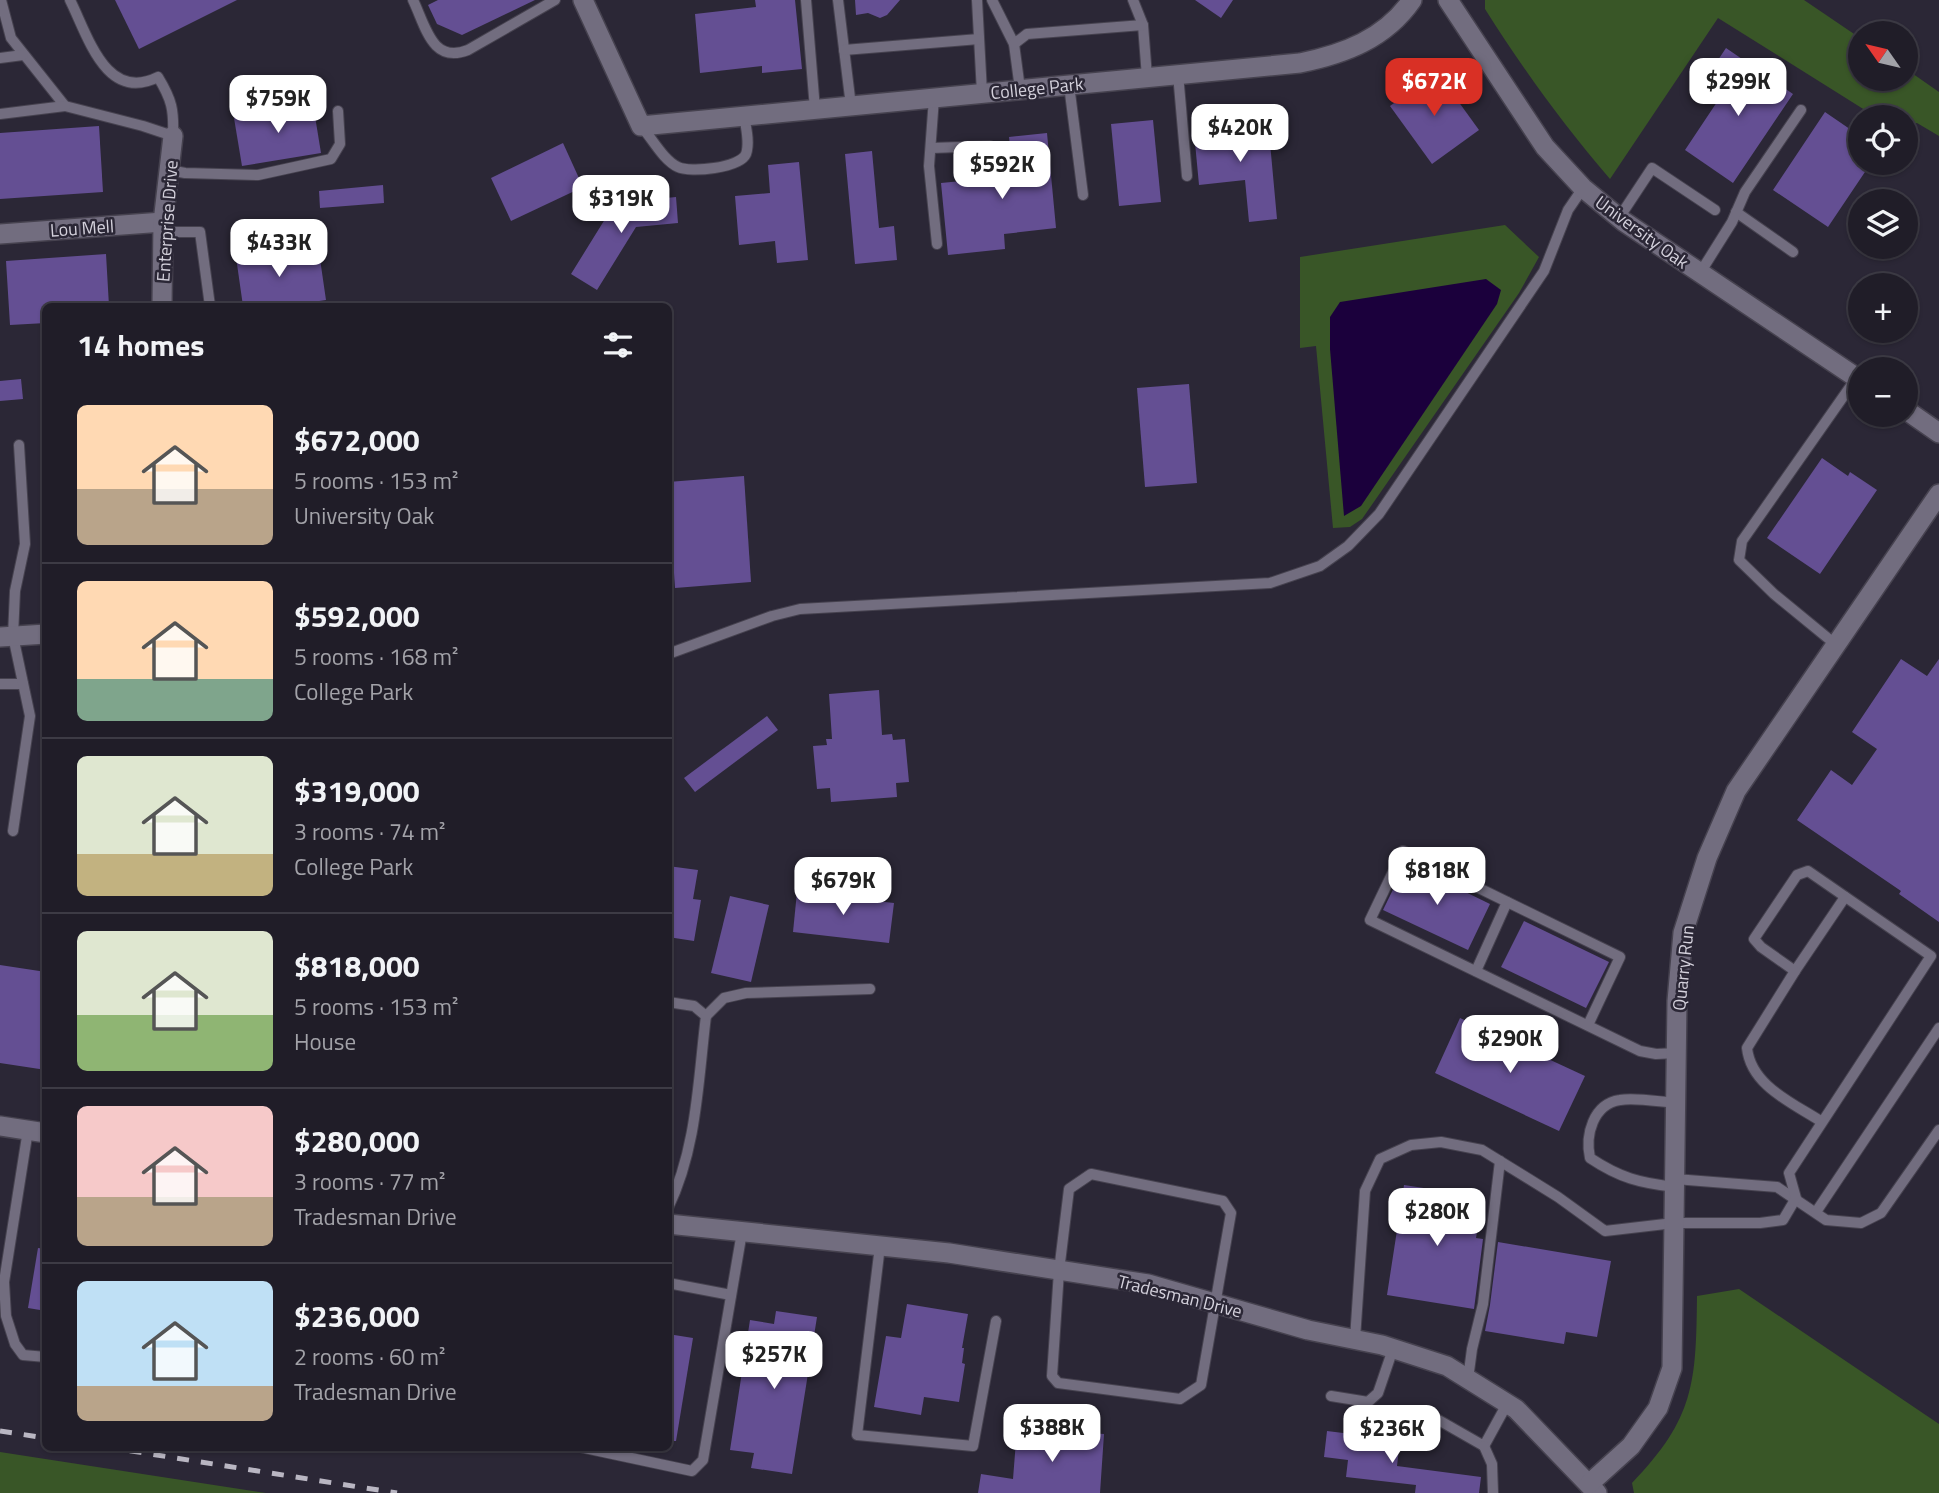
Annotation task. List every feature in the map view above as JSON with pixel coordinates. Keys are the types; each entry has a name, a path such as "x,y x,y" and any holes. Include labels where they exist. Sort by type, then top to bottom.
{"street":[{"path":"583,0 642,126"},
{"name":"College Park","path":"642,126 1300,63 1332,57 1363,44 1378,35 1412,0"},
{"name":"University Oak","path":"1448,0 1545,147 1583,188 1619,218 1848,372"},
{"name":"Enterprise Drive","path":"162,303 163,227 173,136"},
{"name":"Lou Mell","path":"0,234 163,227"},
{"path":"1918,418 1939,433"},
{"name":"Quarry Run","path":"1593,1488 1631,1446 1658,1408 1672,1368 1677,1001 1683,933 1707,858 1736,792 1939,494"},
{"path":"7,636 42,634"},
{"path":"0,1126 37,1131"},
{"name":"Tradesman Drive","path":"672,1224 949,1253 1148,1284 1308,1330 1393,1349 1447,1366 1516,1409 1593,1488"}],"lane":[{"path":"1,0 11,38 65,106"},
{"path":"0,114 65,106 173,136 174,114 170,98 159,77 148,83 135,83 120,80 107,71 70,0"},
{"path":"413,0 435,46 443,52 455,55 555,0"},
{"path":"806,0 815,109"},
{"path":"838,0 851,106"},
{"path":"977,0 982,93"},
{"path":"992,0 1014,44 1020,89"},
{"path":"1133,0 1143,25 1147,77"},
{"path":"1014,44 1027,34 1143,25"},
{"path":"844,50 979,39"},
{"path":"0,58 23,55"},
{"path":"1178,74 1187,176"},
{"path":"1069,85 1083,195"},
{"path":"934,98 929,166 937,244"},
{"path":"1700,273 1745,192 1801,110"},
{"path":"169,170 258,176 331,159 340,144 338,111"},
{"path":"642,126 674,164 686,169 724,166 743,159 748,146 744,116"},
{"path":"931,148 990,146"},
{"path":"1619,218 1653,168 1715,210"},
{"path":"672,653 772,616 800,610 1270,583 1320,566 1348,546 1379,514 1544,271 1568,210 1583,188"},
{"path":"1736,212 1793,251"},
{"path":"163,227 200,232 209,303"},
{"path":"1835,644 1774,594 1739,560 1742,541 1848,393"},
{"path":"13,831 30,716 23,684 7,636 26,544 19,445"},
{"path":"0,684 23,684"},
{"path":"1588,1025 1620,957 1403,851 1370,920 1640,1051 1656,1054 1677,1053"},
{"path":"1355,1339 1365,1191 1380,1159 1410,1145 1441,1142 1482,1150 1558,1197 1605,1231 1674,1223 1760,1223 1783,1220 1796,1198 1789,1173 1935,958 1808,871 1797,875 1754,939 1795,971"},
{"path":"1822,1122 1765,1085 1748,1060 1747,1048 1845,897"},
{"path":"1476,971 1507,902"},
{"path":"672,1199 691,1146 706,1016 724,998 746,993 870,989"},
{"path":"672,1003 694,1006 706,1016"},
{"path":"1816,1212 1939,1028"},
{"path":"1676,1103 1619,1100 1613,1103 1597,1114 1590,1126 1590,1158 1607,1169 1640,1183 1777,1187 1826,1220 1861,1223 1881,1213 1939,1130"},
{"path":"37,1131 4,1282 6,1316 15,1345 23,1355 42,1357"},
{"path":"1468,1380 1483,1304 1500,1161"},
{"path":"1091,1174 1223,1201 1231,1213 1201,1385 1180,1399 1058,1383 1052,1377 1059,1270 1069,1189 1091,1174"},
{"path":"599,1451 692,1471 703,1460 742,1232"},
{"path":"880,1246 858,1436 973,1446 996,1321"},
{"path":"672,1284 731,1295"},
{"path":"1331,1396 1368,1402 1378,1393 1393,1349"},
{"path":"1484,1446 1507,1404"},
{"path":"1428,1415 1484,1446 1492,1464 1493,1493"}],"green space":[{"path":"1485,0 1804,0 1848,30 1848,91 1918,91 1918,77 1939,92 1939,136 1918,124 1918,105 1857,105 1718,18 1610,179 1576,139 1485,9"},
{"path":"1505,225 1539,257 1519,293 1362,519 1350,527 1333,528 1316,346 1300,348 1300,257"},
{"path":"1739,1289 1939,1424 1939,1493 1634,1493 1632,1483 1669,1438 1688,1397 1693,1376 1697,1296"},
{"path":"0,1452 266,1493 0,1493"}],"shaded area":[{"path":"1486,279 1501,290 1497,304 1361,506 1344,516 1330,349 1330,317 1340,302"}],"building":[{"path":"115,0 237,0 139,49"},
{"path":"438,0 535,0 462,35 437,24 428,5"},
{"path":"755,0 795,0 802,69 762,73 762,66 700,73 695,14 756,7"},
{"path":"855,0 900,0 887,15 880,18 868,13 856,15"},
{"path":"1195,0 1233,0 1221,18"},
{"path":"1726,48 1793,94 1733,183 1685,150 1733,78 1714,66"},
{"path":"1437,72 1479,130 1432,164 1390,106"},
{"path":"313,104 321,153 242,166 234,118"},
{"path":"1825,112 1848,128 1848,175 1863,175 1854,189 1848,189 1848,197 1828,227 1773,190"},
{"path":"1153,120 1161,202 1119,206 1111,124"},
{"path":"1268,121 1277,219 1249,222 1245,180 1199,185 1194,132"},
{"path":"99,126 103,192 0,199 0,133"},
{"path":"1047,133 1056,228 1004,234 1005,249 948,255 941,183 1013,176 1009,137"},
{"path":"563,143 583,187 511,221 491,178"},
{"path":"872,151 879,228 894,226 897,260 855,264 845,154"},
{"path":"799,162 808,260 777,263 775,241 739,245 735,196 770,193 768,165"},
{"path":"383,185 384,203 320,208 319,191"},
{"path":"676,197 678,223 636,227 597,290 571,274 615,203"},
{"path":"262,246 264,260 319,252 326,300 306,303 243,303 235,250"},
{"path":"106,254 109,303 42,303 42,323 10,325 6,261"},
{"path":"21,379 23,399 0,401 0,381"},
{"path":"1189,384 1197,483 1145,487 1137,388"},
{"path":"1822,458 1848,476 1850,472 1877,490 1820,574 1767,538"},
{"path":"744,476 751,582 675,588 672,482"},
{"path":"1901,659 1927,676 1939,659 1939,922 1899,894 1901,891 1797,820 1831,770 1852,785 1877,749 1852,732"},
{"path":"879,690 882,735 892,734 893,740 905,739 909,782 896,783 897,797 831,802 830,788 817,789 813,746 827,745 826,739 832,739 829,694"},
{"path":"767,716 778,730 695,792 684,778"},
{"path":"1406,863 1490,904 1468,950 1383,910"},
{"path":"672,867 698,870 693,899 701,900 694,941 672,938"},
{"path":"797,892 894,903 889,943 793,932"},
{"path":"730,896 769,905 751,982 711,973"},
{"path":"1524,921 1609,962 1586,1008 1501,967"},
{"path":"0,965 42,971 42,1069 0,1063"},
{"path":"1460,1018 1585,1076 1559,1131 1435,1073"},
{"path":"1404,1185 1483,1197 1476,1238 1483,1239 1474,1309 1387,1295"},
{"path":"1498,1242 1611,1261 1597,1337 1566,1332 1564,1344 1485,1331"},
{"path":"38,1248 42,1248 42,1310 28,1308"},
{"path":"907,1304 968,1314 962,1348 962,1363 965,1364 959,1402 924,1397 921,1415 874,1407 886,1336 901,1338"},
{"path":"776,1311 817,1317 792,1474 751,1468 754,1453 730,1450 750,1320 774,1324"},
{"path":"672,1335 693,1338 676,1441 672,1441"},
{"path":"1017,1428 1104,1434 1100,1493 978,1493 981,1474 1013,1479"},
{"path":"1327,1431 1400,1440 1397,1466 1481,1477 1479,1493 1415,1493 1416,1485 1346,1477 1348,1460 1324,1457"}],"railway":[{"path":"0,1431 42,1437"},
{"path":"131,1451 397,1493"}]}
